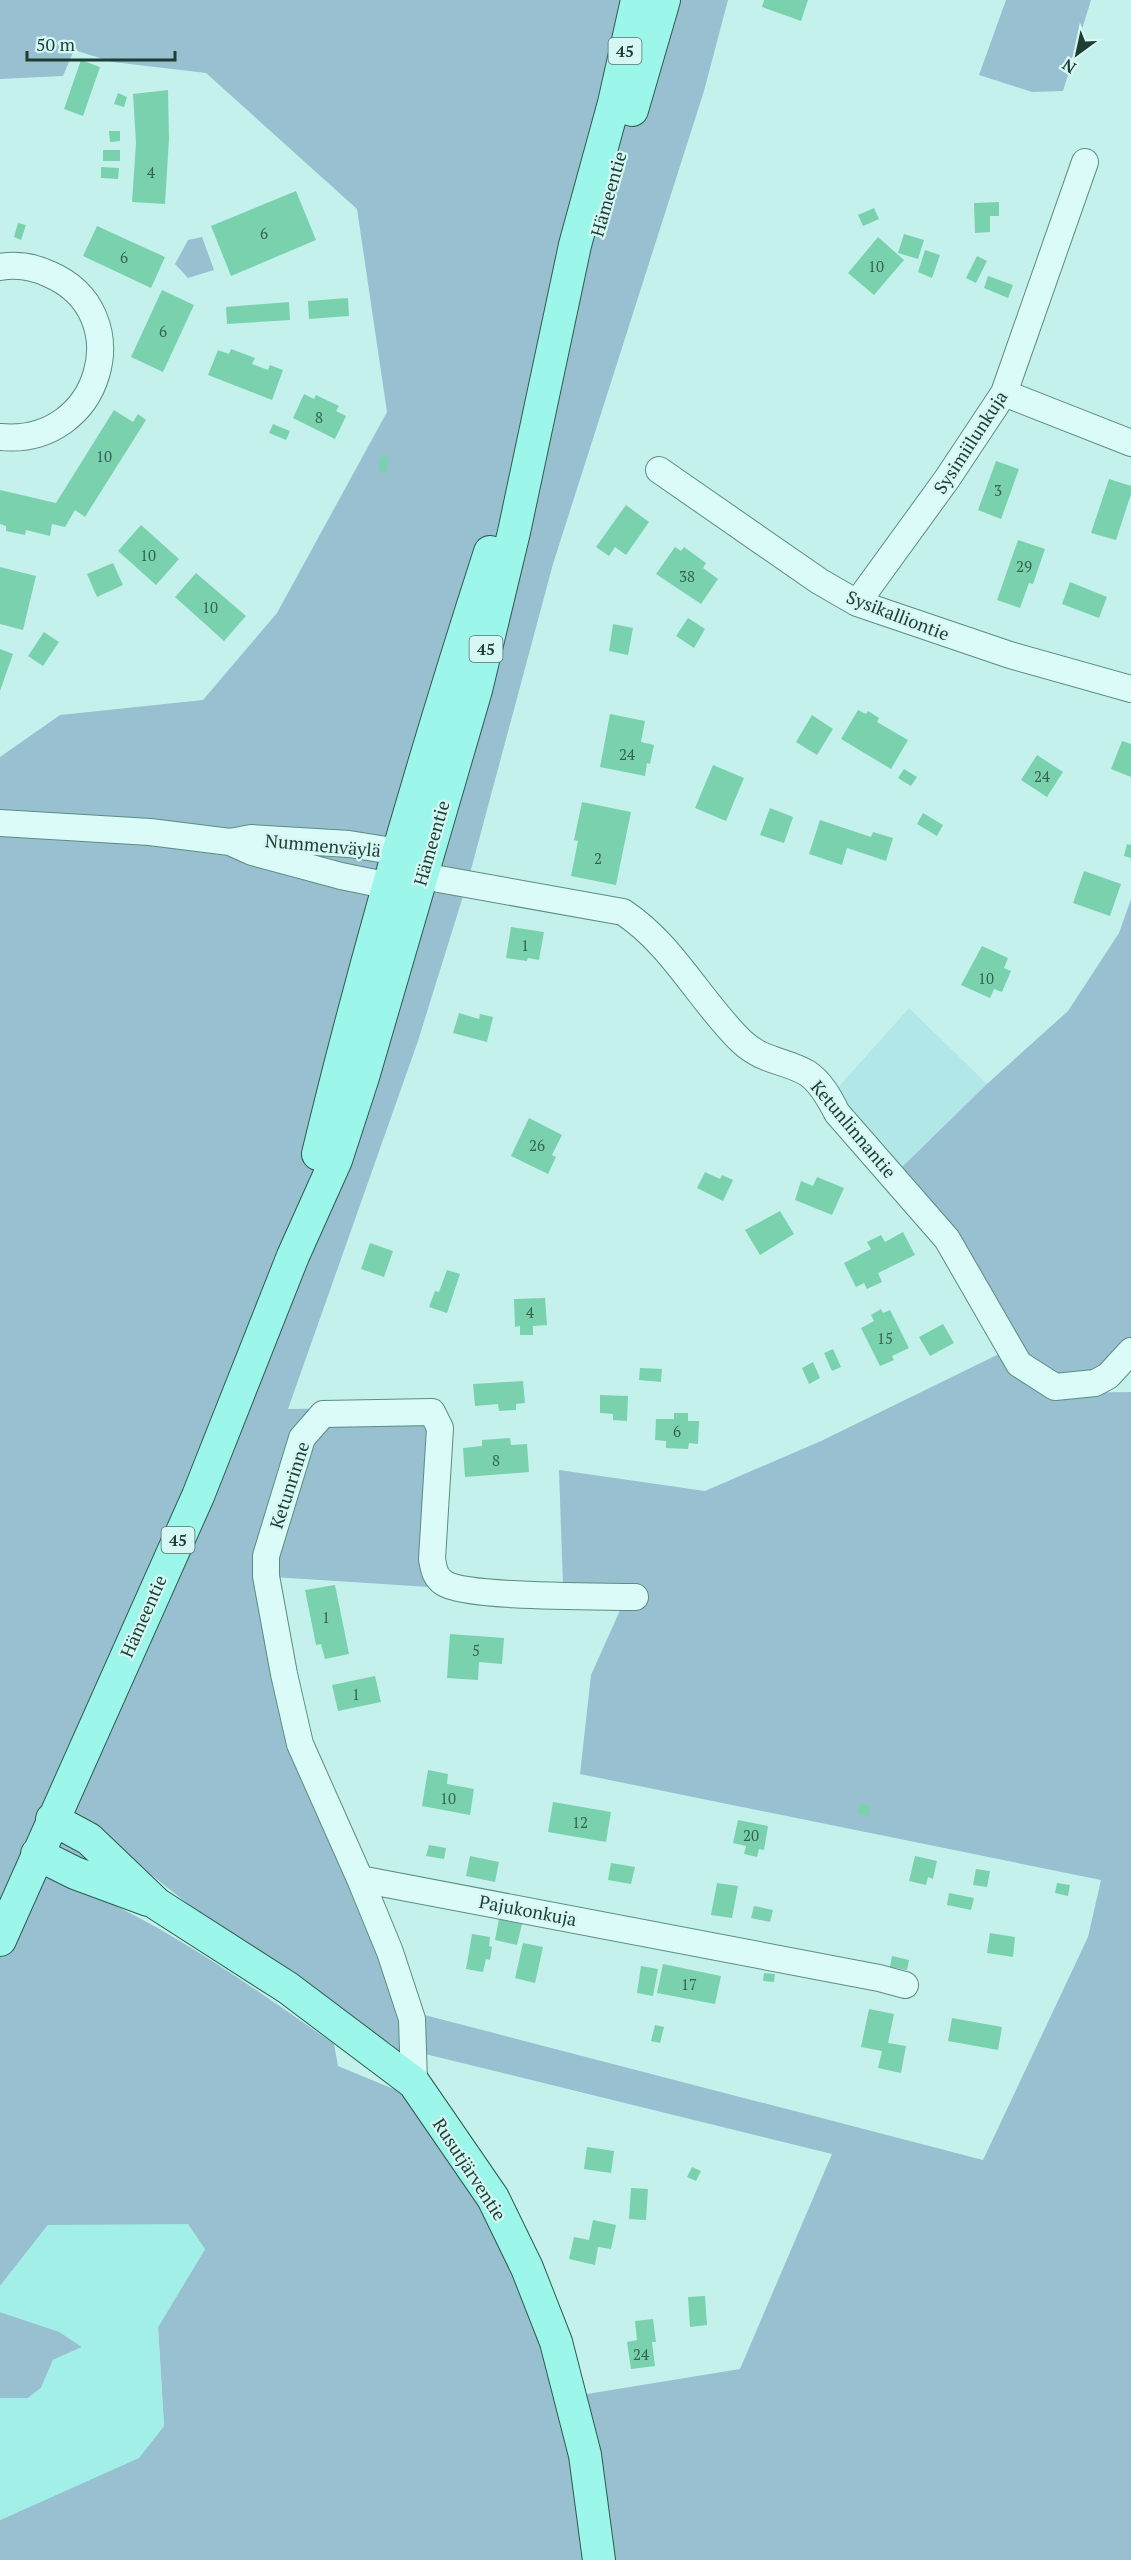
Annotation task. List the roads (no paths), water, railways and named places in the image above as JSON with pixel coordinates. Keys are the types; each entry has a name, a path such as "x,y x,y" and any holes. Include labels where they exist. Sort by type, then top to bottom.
{"main road":[{"name":"Hämeentie","path":"0,1940 198,1496 293,1256 336,1160 363,1077 476,690 514,532 575,245 614,103 637,0"},
{"name":"Hämeentie","path":"546,386 592,248 664,0"},
{"name":"Hämeentie","path":"293,1256 346,1037 399,852 474,602 498,528 538,420"},
{"name":"Rusutjärventie","path":"52,1820 89,1839 157,1904 288,1988 414,2083 494,2198 527,2268 556,2342 585,2455 599,2560"},
{"name":"Rusutjärventie","path":"37,1854 75,1873 157,1904"}],"street":[{"name":"Sysimiilunkuja","path":"857,603 946,479 1004,393 1085,162"},
{"path":"0,267 22,266 37,269 58,278 73,289 87,306 95,323 100,352 98,372 91,390 82,405 69,418 39,435 21,438 0,437"},
{"path":"1004,393 1131,443"},
{"name":"Sysikalliontie","path":"659,470 819,581 857,603 1010,655 1131,689"},
{"name":"Nummenväylä","path":"0,823 150,832 230,842 252,852 341,876 390,886 422,876 399,852 349,844 251,838 230,842"},
{"name":"Ketunlinnantie","path":"422,876 623,912 631,917 656,939 741,1041 766,1059 807,1073 828,1095 837,1113 947,1239 1019,1364 1055,1387 1095,1383 1108,1376 1131,1351"},
{"name":"Ketunrinne","path":"360,1878 300,1744 266,1576 266,1556 302,1438 323,1414 432,1412 440,1428 432,1560 436,1576 446,1585 474,1591 635,1597"},
{"path":"360,1878 390,1952 412,2019 414,2083"},
{"name":"Pajukonkuja","path":"360,1878 646,1932 905,1985"}]}
